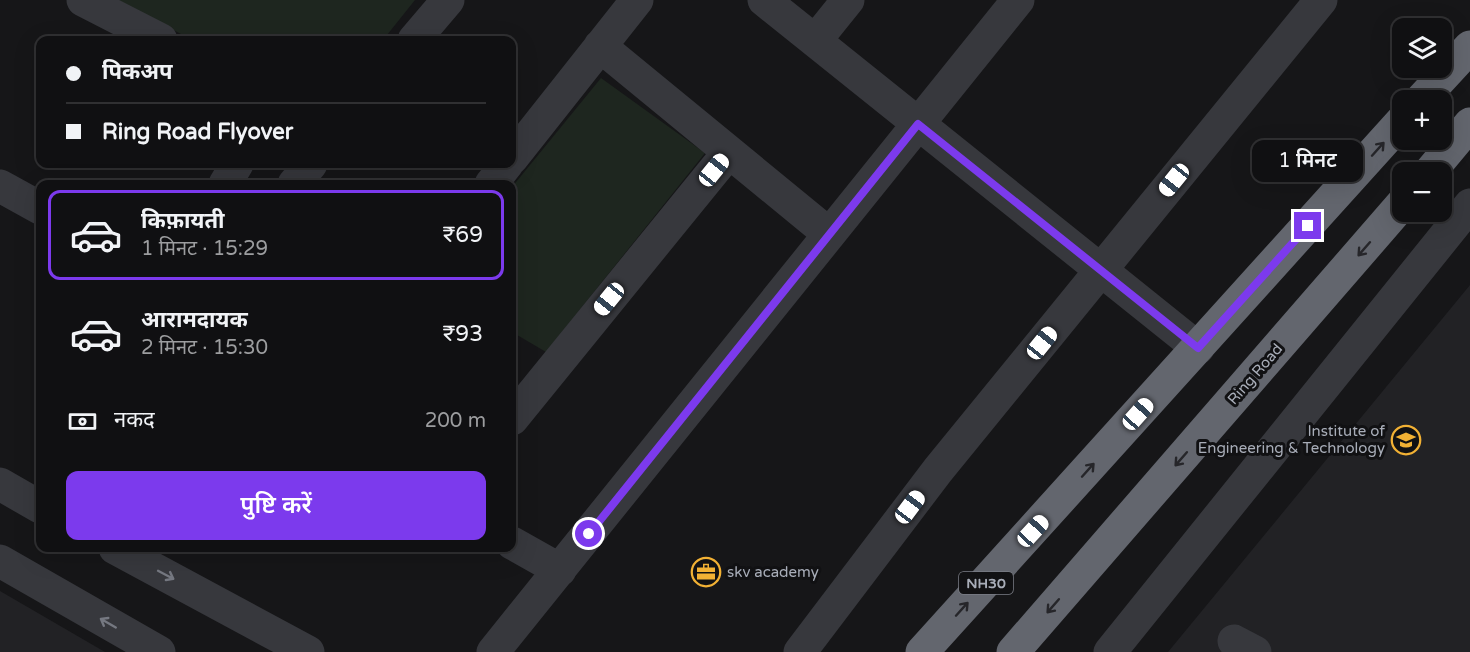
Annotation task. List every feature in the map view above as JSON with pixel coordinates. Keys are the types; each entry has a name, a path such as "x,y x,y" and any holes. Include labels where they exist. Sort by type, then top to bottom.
{"highway":[{"path":"1430,90 1470,47"},
{"path":"1439,162 1470,124"},
{"name":"NH30","path":"922,652 1392,132"},
{"name":"Ring Road","path":"1013,652 1392,216"}],"street":[{"path":"83,0 153,36"},
{"path":"417,36 448,0"},
{"path":"516,153 637,0"},
{"path":"764,0 1198,348"},
{"path":"815,41 848,0"},
{"path":"493,652 1018,0"},
{"path":"800,652 938,470 1321,0"},
{"path":"600,46 829,234"},
{"path":"1447,162 1470,148"},
{"path":"516,407 523,386 729,152"},
{"path":"297,180 308,168"},
{"path":"494,180 504,168"},
{"path":"0,186 36,206"},
{"path":"1110,652 1470,205"},
{"path":"516,545 560,570"},
{"path":"122,552 308,652"},
{"path":"0,561 159,652"}],"shaded area":[{"path":"118,0 415,0 386,36 185,36"},
{"path":"601,78 705,153 546,352 516,334 516,182"},
{"name":"Institute of Engineering & Technology","path":"1470,285 1470,652 1168,652 1215,595"},
{"path":"0,591 105,652 0,652"}],"place":[{"name":"Institute of Engineering & Technology","path":"1406,440"},
{"name":"skv academy","path":"706,572"}],"route":[{"path":"589,534 918,124 1198,348 1308,226"}]}
